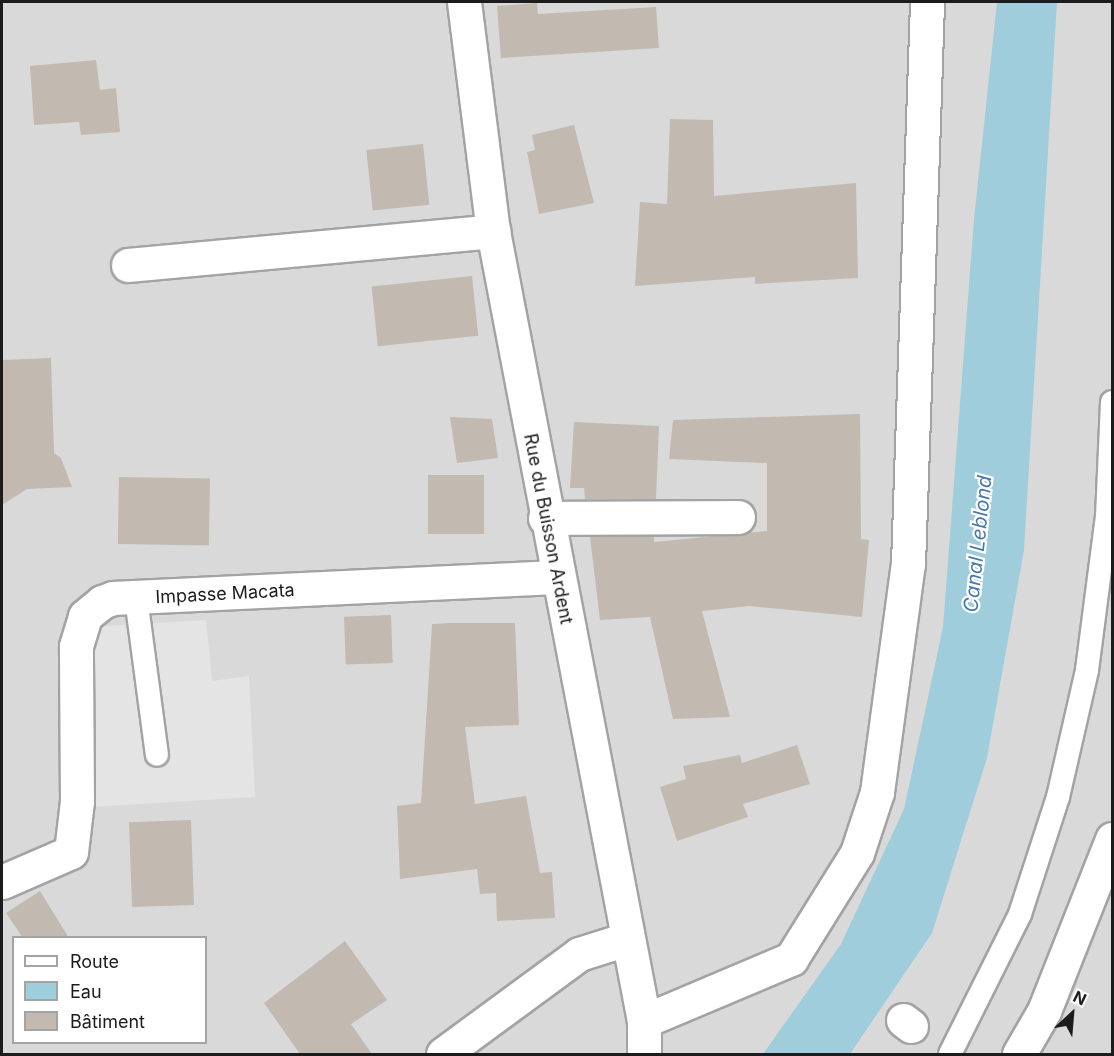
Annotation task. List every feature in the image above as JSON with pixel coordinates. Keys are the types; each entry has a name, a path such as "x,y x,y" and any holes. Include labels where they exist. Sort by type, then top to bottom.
{"street":[{"name":"Rue du Buisson Ardent","path":"464,2 494,231 556,577 644,1021 644,1054"},
{"path":"644,1021 799,963 857,853 879,781 908,564 927,2"},
{"path":"128,266 494,231"},
{"path":"545,518 738,517"},
{"name":"Impasse Macata","path":"2,882 71,852 77,801 78,629 85,616 102,602 136,598 556,577"},
{"path":"1019,1054 1044,1011 1113,839"},
{"path":"443,1054 579,954 627,939"}],"lane":[{"path":"950,1054 1020,914 1058,797 1087,670 1107,517 1113,402"},
{"path":"136,598 157,755"}],"shaded area":[{"path":"2,2 1112,2 1112,1054 2,1054"},
{"path":"206,620 212,681 249,676 255,797 91,807 89,627"}],"water":[{"name":"Canal Leblond","path":"997,2 1057,2 1024,550 987,758 932,933 850,1054 763,1054 841,944 904,809 943,627 974,219"}],"building":[{"path":"537,3 538,14 656,7 659,48 501,58 497,6"},
{"path":"96,60 100,90 116,88 120,132 81,135 79,122 34,125 30,66"},
{"path":"670,119 713,120 714,196 856,183 858,278 755,284 755,277 635,286 640,202 667,204"},
{"path":"574,125 594,203 539,214 527,152 535,150 532,135"},
{"path":"423,144 429,205 373,211 366,150"},
{"path":"472,276 478,336 378,346 372,287"},
{"path":"51,358 54,453 61,458 72,487 27,489 2,505 2,360"},
{"path":"860,414 861,539 869,540 862,617 749,606 702,611 730,717 673,719 650,617 600,620 590,537 654,536 654,542 767,531 767,463 669,459 673,420"},
{"path":"450,417 492,419 498,458 457,463"},
{"path":"574,422 659,426 656,499 585,499 584,488 570,488"},
{"path":"428,475 484,475 484,534 428,534"},
{"path":"119,477 210,479 209,546 118,544"},
{"path":"391,615 393,663 346,665 344,617"},
{"path":"515,623 519,725 465,727 475,804 526,796 540,873 552,872 555,918 497,921 496,893 480,894 477,869 400,879 397,806 421,803 432,624"},
{"path":"797,745 810,784 743,804 748,817 677,841 660,787 686,779 683,766 740,755 742,763"},
{"path":"191,820 194,905 132,907 129,822"},
{"path":"40,891 68,936 22,936 6,913"},
{"path":"345,941 387,1000 351,1024 372,1054 300,1054 264,1003"}]}
